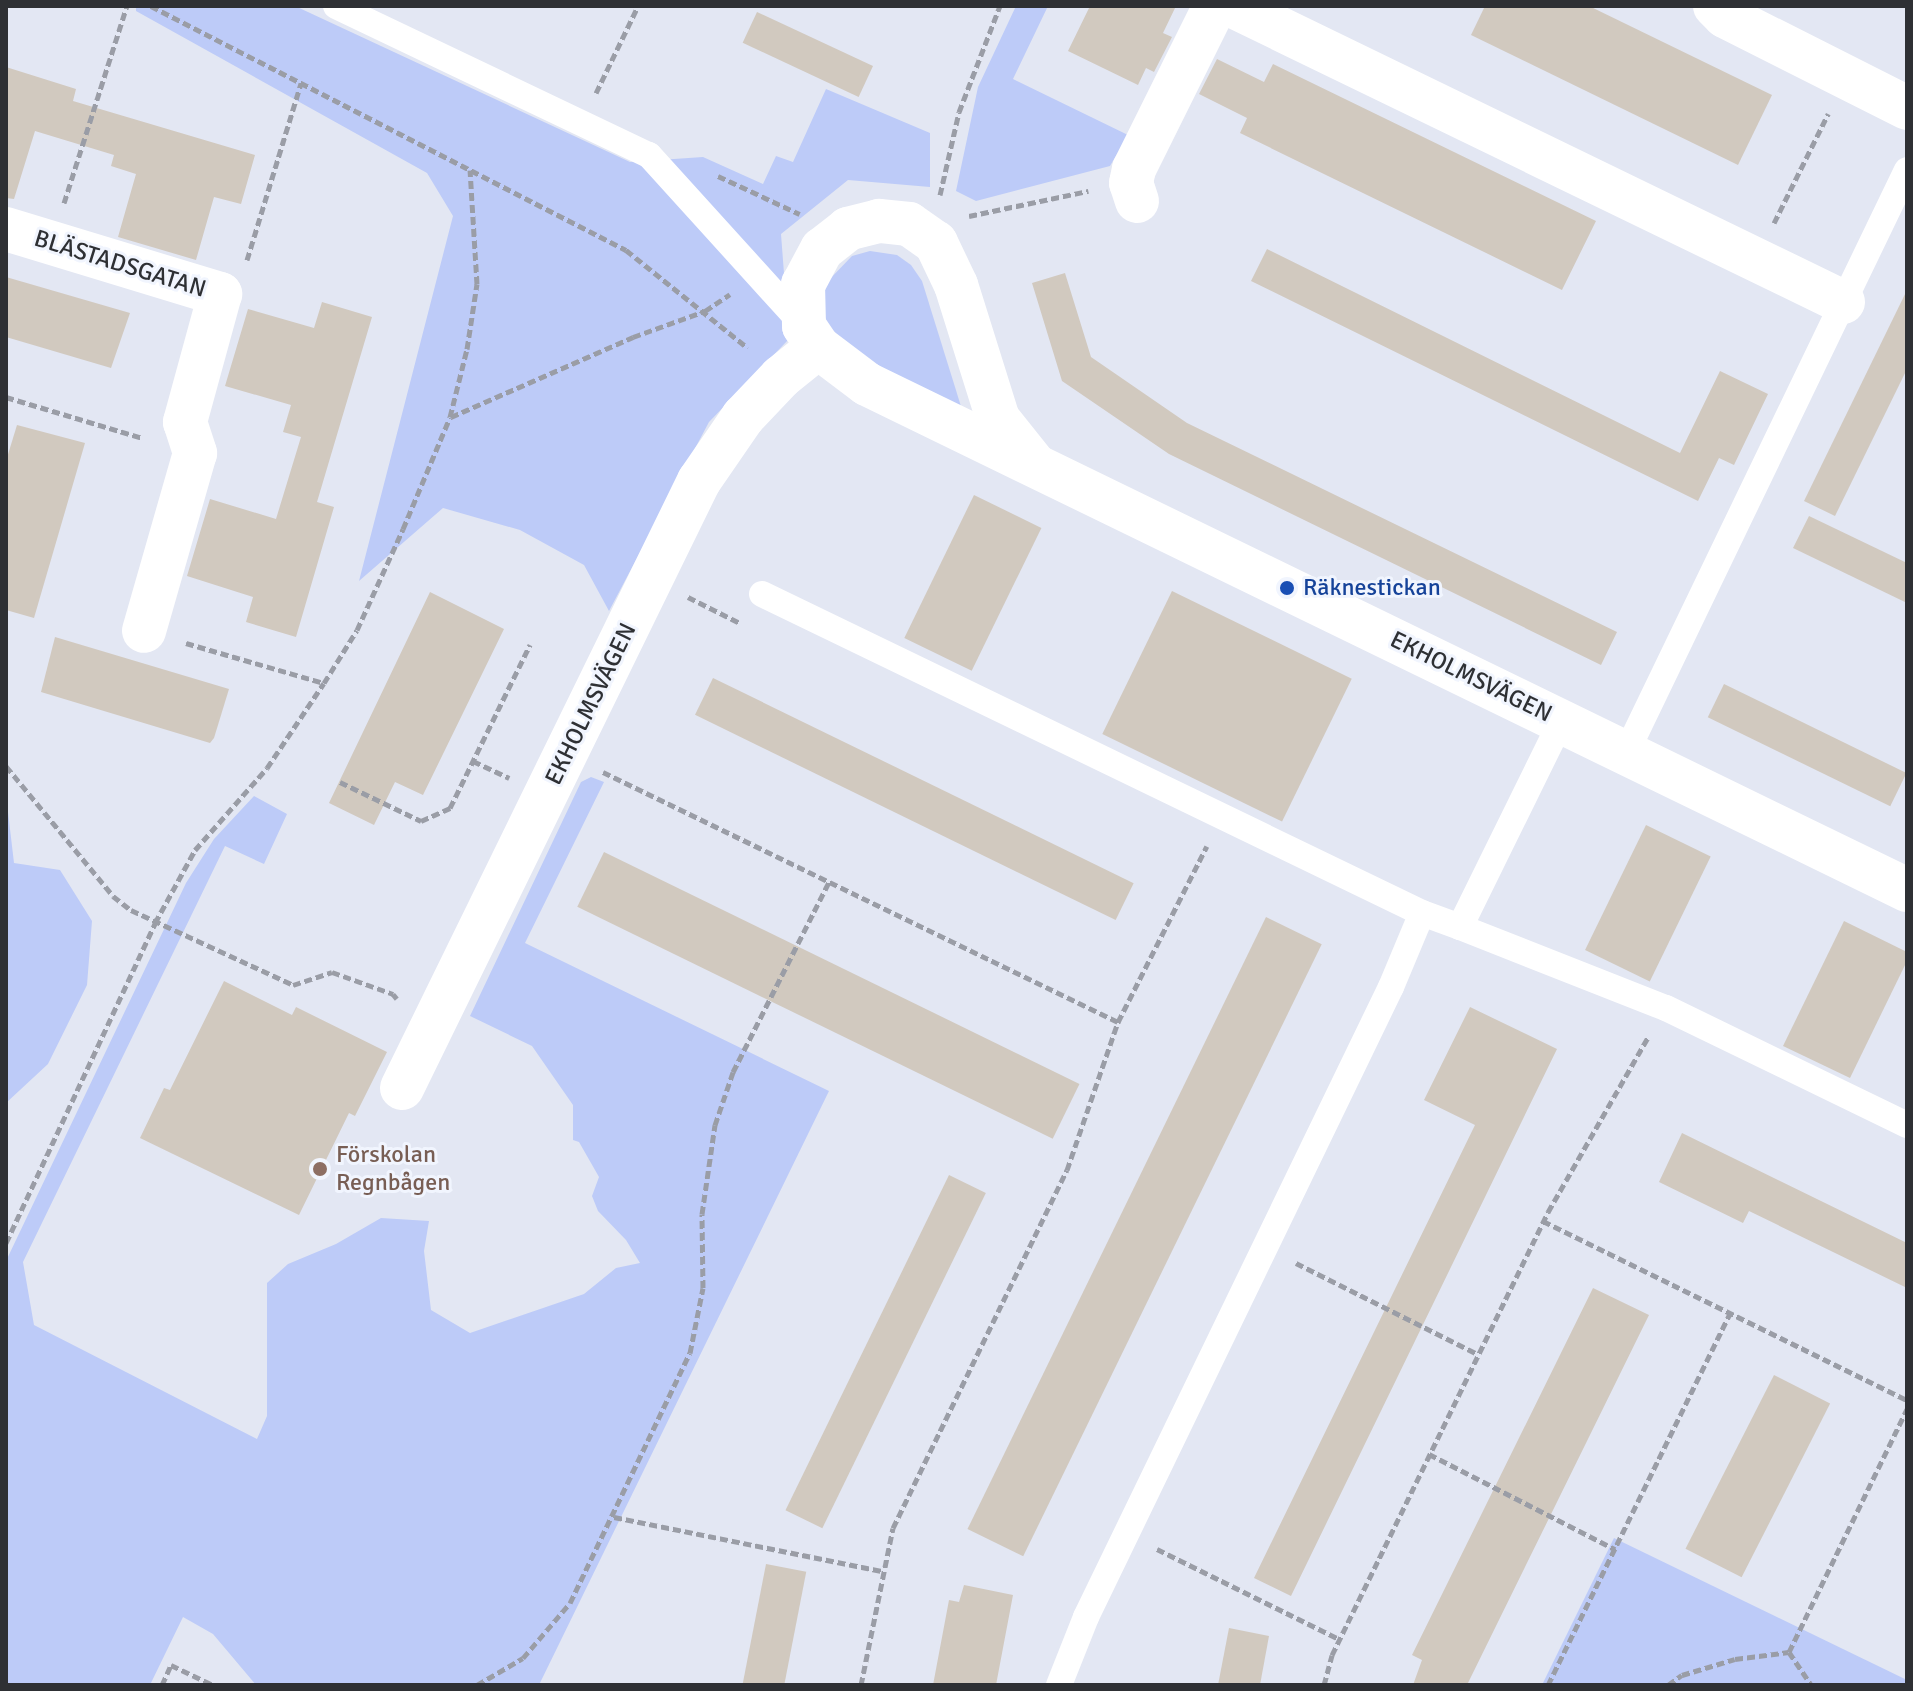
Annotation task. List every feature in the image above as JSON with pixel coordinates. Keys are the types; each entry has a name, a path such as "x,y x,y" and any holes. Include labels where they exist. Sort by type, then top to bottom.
{"street":[{"path":"1134,192 1134,169 1215,6"},
{"path":"1233,6 1843,302"},
{"path":"1715,6 1725,16 1907,108"},
{"path":"811,337 803,284 822,249 848,229 879,221 946,231"},
{"name":"BLÄSTADSGATAN","path":"6,229 220,294 185,422 195,453 144,631"},
{"name":"EKHOLMSVÄGEN","path":"946,231 956,285 998,419 1034,464"},
{"name":"EKHOLMSVÄGEN","path":"402,1088 699,481 743,417 781,377 811,337 867,384 1907,890"}],"lane":[{"path":"336,6 649,155 811,337"},
{"path":"1626,753 1907,170"},
{"path":"762,594 1422,913 1666,1008 1907,1125"},
{"path":"1460,927 1561,722"},
{"path":"1059,1685 1086,1617 1391,987 1422,913"}],"path":[{"path":"52,243 127,6"},
{"path":"151,6 626,250 705,311 781,377"},
{"path":"581,123 638,6"},
{"path":"1000,6 959,112 937,210 946,231 1134,192"},
{"path":"1755,260 1846,77"},
{"path":"220,294 241,278 301,83"},
{"path":"6,1243 155,923 195,850 267,768 357,630 450,417 467,349 477,284 470,170"},
{"path":"450,417 633,337 705,311 758,274 807,217 711,173"},
{"path":"6,397 195,453"},
{"path":"144,631 324,683"},
{"path":"340,782 421,821 450,808 530,645"},
{"path":"566,754 1118,1022"},
{"path":"6,766 113,896 155,923 293,985 332,972 393,994 426,1039"},
{"path":"861,1685 893,1528 1067,1170 1118,1022 1222,817"},
{"path":"477,1685 523,1658 570,1603 614,1517 690,1353 703,1288 702,1214 715,1125 733,1072 829,882"},
{"path":"1324,1685 1339,1639 1543,1221 1666,1008"},
{"path":"1543,1221 1907,1400"},
{"path":"1266,1248 1478,1354"},
{"path":"1548,1685 1730,1313"},
{"path":"1789,1652 1907,1409"},
{"path":"1429,1454 1615,1549"},
{"path":"614,1517 882,1571"},
{"path":"1128,1535 1339,1639"},
{"path":"1668,1685 1682,1675 1735,1659 1789,1652"},
{"path":"1789,1652 1811,1685"},
{"path":"162,1685 171,1665 213,1685"}],"shaded area":[{"path":"136,6 295,6 630,162 703,157 763,184 776,156 793,162 826,89 930,133 930,187 848,180 781,234 789,339 709,422 609,611 584,565 520,530 443,508 359,581 453,216 427,173 136,11"},
{"path":"1016,6 1048,6 1013,79 1128,135 1110,166 976,201 956,191 978,87"},
{"path":"870,251 897,255 911,265 922,281 964,416 853,357 823,318 820,300 827,282 852,256"},
{"path":"591,777 604,782 525,943 829,1091 539,1685 256,1685 213,1634 183,1617 150,1685 6,1685 6,1261 186,883 214,839 254,796 287,814 264,864 225,846 23,1262 34,1325 257,1439 267,1416 267,1283 288,1264 336,1244 381,1218 429,1221 424,1251 431,1310 470,1333 584,1294 616,1268 640,1263 626,1240 598,1211 592,1196 599,1177 579,1142 573,1140 573,1105 532,1046 470,1016 581,782"},
{"path":"6,795 14,863 60,870 92,921 87,985 48,1064 6,1103"},
{"path":"1614,1538 1907,1680 1907,1685 1542,1685"}],"building":[{"path":"1090,6 1176,6 1163,33 1172,37 1154,72 1146,68 1138,85 1068,51"},
{"path":"1485,6 1589,6 1772,95 1738,165 1471,35"},
{"path":"757,12 873,66 859,97 743,43"},
{"path":"1217,59 1264,82 1273,64 1596,221 1562,290 1240,133 1247,118 1199,94"},
{"path":"6,67 76,89 73,101 255,155 241,204 214,197 196,260 118,237 136,174 111,166 114,155 35,131 14,199 6,198"},
{"path":"1267,249 1680,453 1720,371 1768,394 1734,465 1719,458 1698,501 1251,281"},
{"path":"1065,273 1091,357 1187,423 1617,632 1601,665 1169,454 1062,381 1032,283"},
{"path":"6,277 130,313 111,368 6,337"},
{"path":"1907,290 1907,369 1835,516 1804,501"},
{"path":"322,302 372,317 317,502 334,507 296,637 246,622 253,597 187,576 210,499 276,519 301,437 283,432 291,405 225,386 248,309 314,328"},
{"path":"17,425 85,443 34,618 6,610 6,461"},
{"path":"974,495 1041,528 972,671 904,638"},
{"path":"1809,516 1907,563 1907,603 1793,548"},
{"path":"1172,591 1352,679 1282,822 1102,734"},
{"path":"430,592 504,629 423,795 395,782 374,825 329,803"},
{"path":"55,637 229,689 214,738 210,743 41,692"},
{"path":"713,678 1134,883 1116,920 695,715"},
{"path":"1724,684 1906,773 1890,806 1708,717"},
{"path":"1646,825 1711,857 1650,981 1585,950"},
{"path":"604,852 1079,1084 1053,1139 577,907"},
{"path":"1266,917 1322,944 1023,1556 967,1529"},
{"path":"1844,921 1907,952 1907,961 1850,1078 1783,1046"},
{"path":"224,981 292,1015 296,1007 387,1052 355,1116 349,1113 299,1215 140,1138 164,1088 170,1090"},
{"path":"1470,1007 1557,1049 1291,1596 1254,1578 1475,1125 1424,1100"},
{"path":"1682,1133 1907,1243 1907,1288 1749,1211 1743,1223 1659,1182"},
{"path":"949,1175 986,1193 822,1528 785,1510"},
{"path":"1593,1288 1649,1315 1467,1685 1413,1685 1422,1660 1412,1655"},
{"path":"1774,1375 1830,1404 1742,1577 1685,1549"},
{"path":"766,1564 806,1572 784,1685 743,1685"},
{"path":"964,1585 1013,1595 996,1685 933,1685 949,1600 959,1602"},
{"path":"1229,1628 1269,1636 1260,1685 1218,1685"}],"place":[{"name":"Räknestickan","path":"1287,588"},
{"name":"Förskolan Regnbågen","path":"320,1169"}]}
